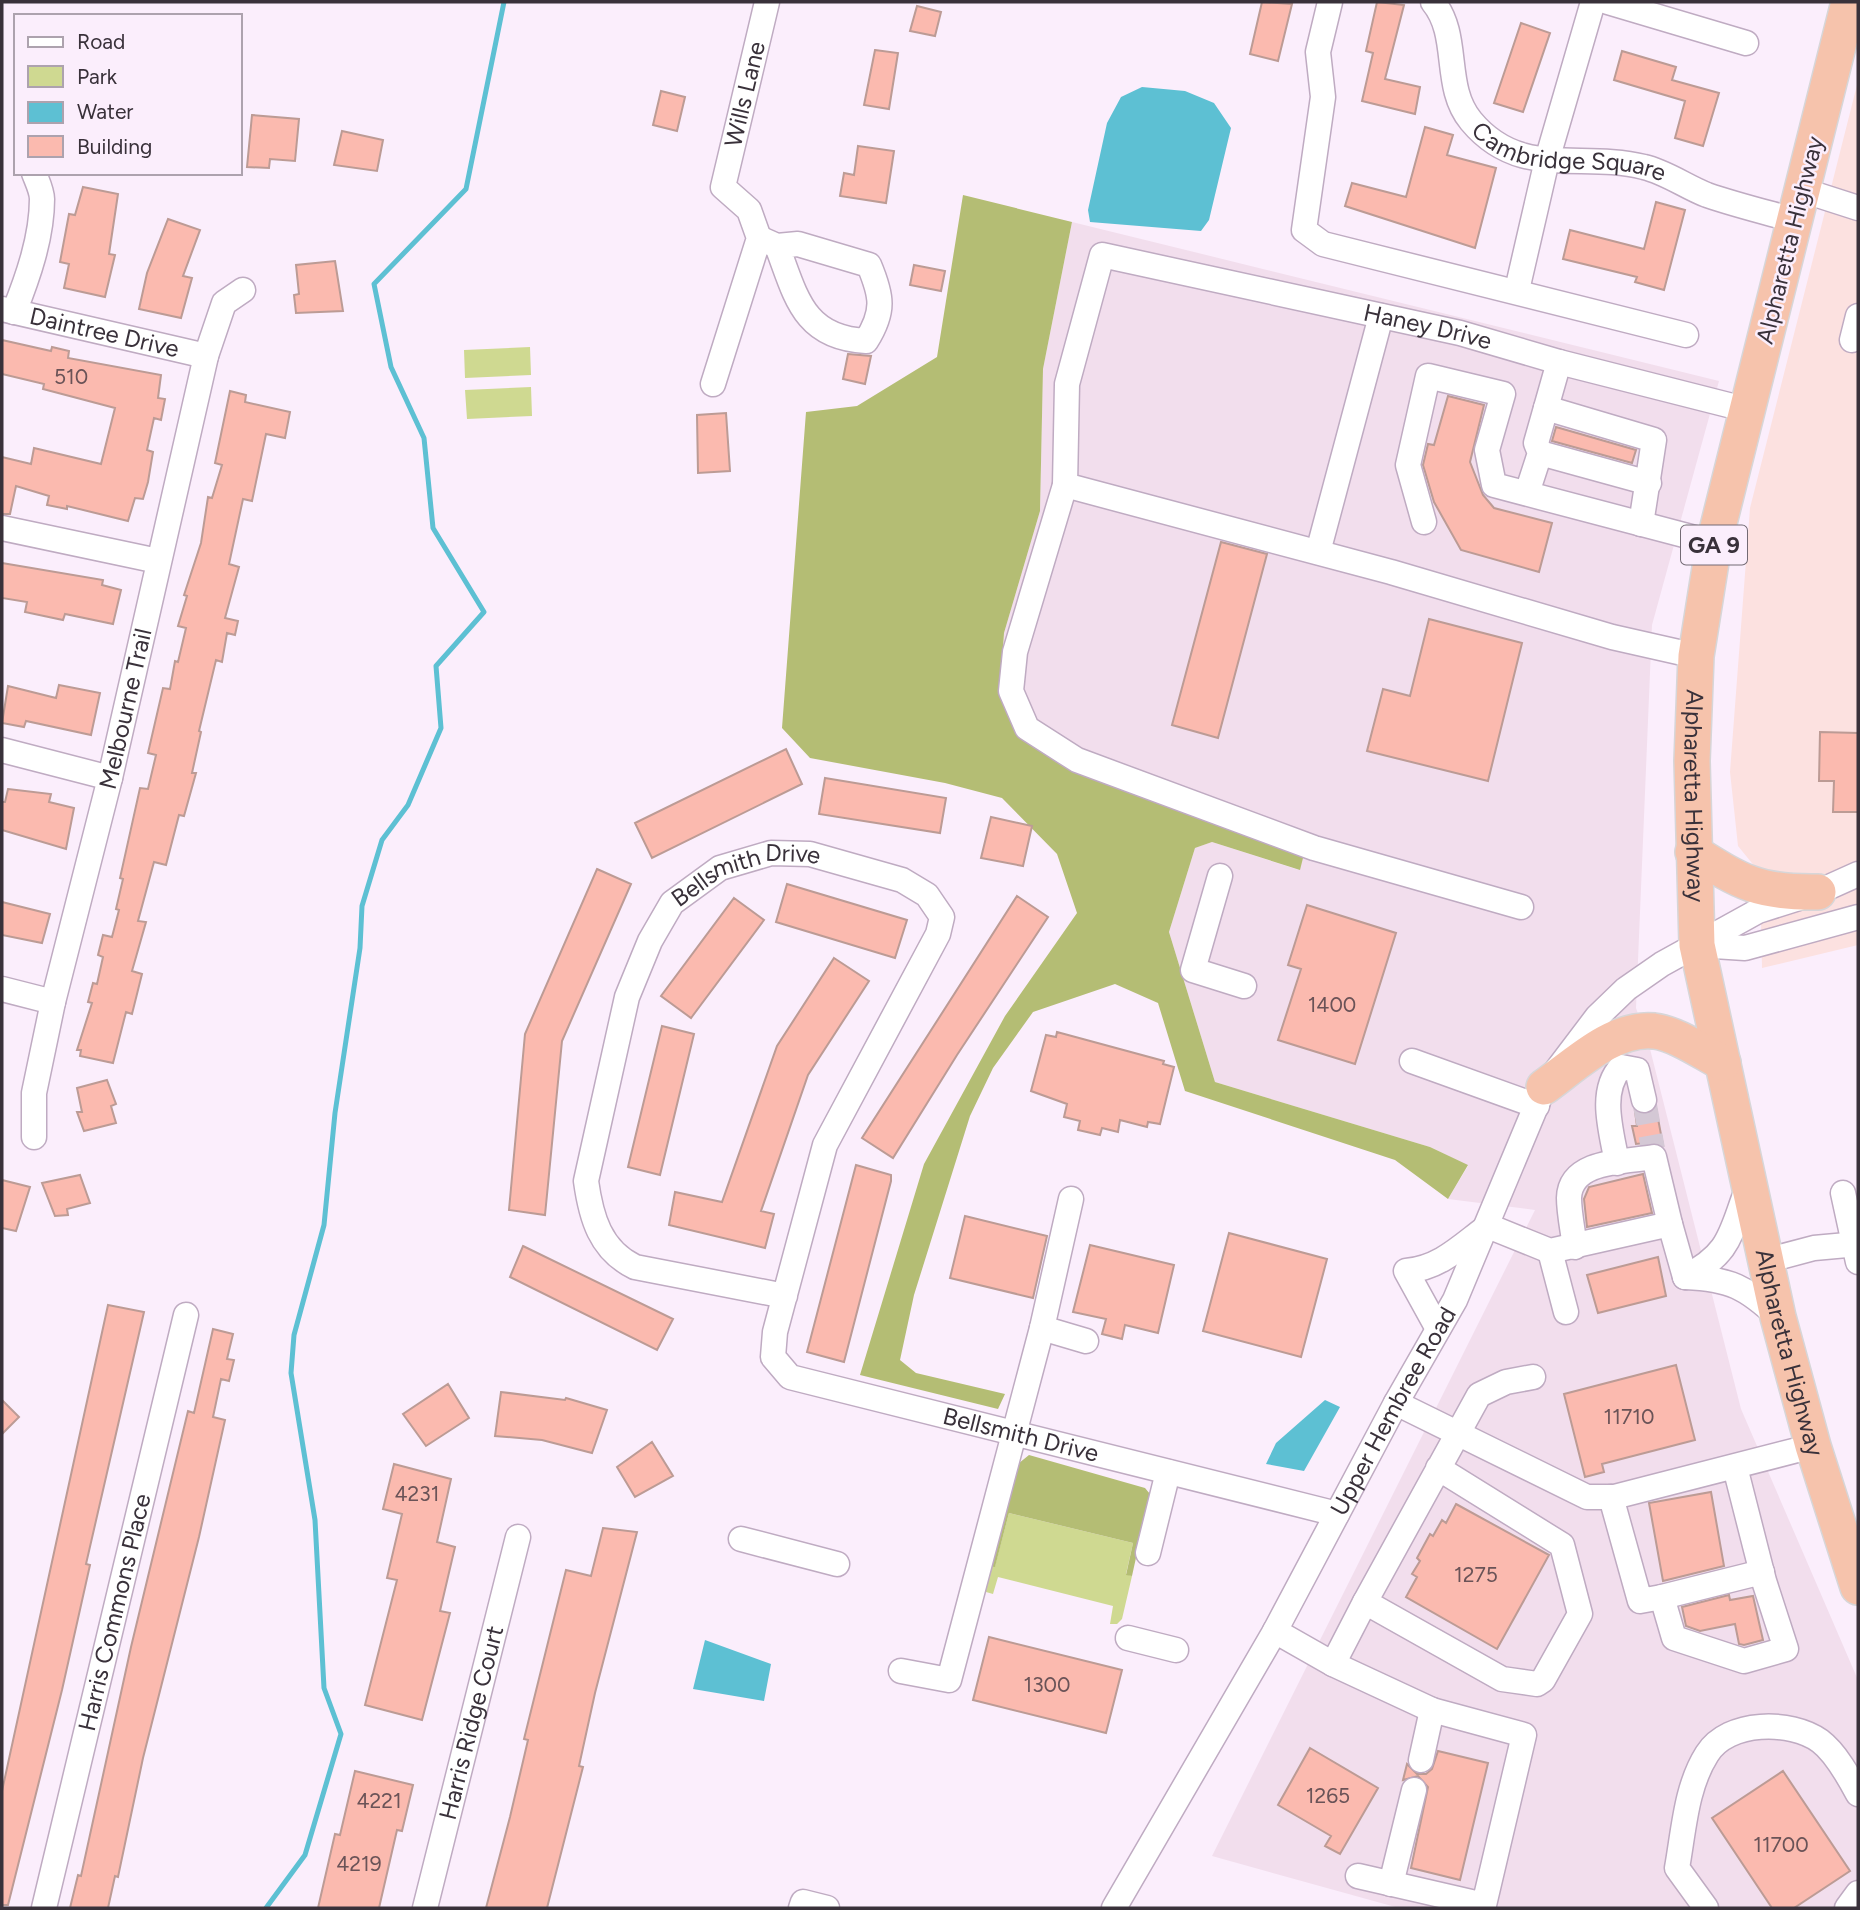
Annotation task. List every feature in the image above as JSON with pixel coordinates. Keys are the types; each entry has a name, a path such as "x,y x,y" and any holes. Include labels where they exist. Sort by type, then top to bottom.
{"highway":[{"name":"Alpharetta Highway","path":"1849,2 1714,543 1696,656 1692,761 1697,945 1778,1317 1813,1446 1858,1587"},
{"path":"1693,852 1754,887 1780,893 1818,892"},
{"path":"1540,1096 1600,1046 1638,1032 1654,1031 1678,1039 1723,1063"}],"street":[{"name":"Wills Lane","path":"767,2 723,187 749,210 768,242"},
{"path":"1330,2 1318,52 1323,97 1304,230 1323,244 1517,290 1686,335"},
{"name":"Cambridge Square","path":"1433,2 1447,25 1454,84 1469,118 1501,147 1521,156 1547,160 1644,167 1707,195 1798,205 1858,208"},
{"path":"1517,290 1547,160 1593,2"},
{"path":"1608,2 1746,43"},
{"path":"8,310 29,272 43,197 35,175"},
{"path":"768,242 798,244 869,265 882,295 875,326 866,341 830,333 811,322 768,242"},
{"path":"713,384 768,242"},
{"name":"Haney Drive","path":"1065,485 1067,384 1102,255 1460,333 1559,362 1748,410"},
{"name":"Melbourne Trail","path":"34,1137 34,1093 53,1002 110,778 206,356 224,303 243,290"},
{"name":"Daintree Drive","path":"8,310 206,356"},
{"path":"1318,552 1381,316"},
{"path":"1852,340 1858,316"},
{"path":"1527,494 1540,453 1536,443 1559,362"},
{"path":"1424,522 1408,466 1428,376 1503,394 1487,450 1494,485 1714,543"},
{"path":"1546,408 1654,440 1641,524"},
{"path":"1540,453 1649,483"},
{"path":"1521,907 1275,834 1077,760 1027,728 1011,691 1015,652 1065,485 1318,552 1612,637 1696,656"},
{"path":"2,528 158,561"},
{"path":"2,750 110,778"},
{"name":"Bellsmith Drive","path":"785,1296 635,1267 619,1259 599,1235 590,1208 586,1181 627,997 650,941 672,903 720,868 771,853 810,854 902,880 927,895 942,917 938,934 825,1145 785,1296 775,1332 773,1357 790,1377 1337,1514"},
{"name":"Upper Hembree Road","path":"1114,1908 1275,1631 1396,1403 1455,1300 1540,1096 1597,1017 1616,998 1661,964 1758,911 1818,892 1858,874"},
{"path":"1220,876 1193,970 1244,986"},
{"path":"1697,945 1745,948 1858,917"},
{"path":"2,989 53,1002"},
{"path":"1412,1061 1540,1096"},
{"path":"1617,1163 1609,1117 1609,1090 1621,1067 1637,1070 1644,1100"},
{"path":"1575,1247 1569,1197 1576,1177 1587,1168 1654,1153 1685,1277"},
{"path":"1685,1277 1710,1264 1721,1253 1748,1187"},
{"path":"1765,1261 1815,1248 1856,1250 1843,1193"},
{"path":"901,1671 949,1680 1042,1328 1071,1199"},
{"path":"1438,1329 1406,1271 1424,1269 1440,1262 1488,1226 1550,1251 1670,1224"},
{"path":"1550,1251 1566,1312"},
{"path":"1685,1277 1713,1278 1735,1284 1751,1291 1778,1317"},
{"name":"Harris Commons Place","path":"44,1908 186,1315"},
{"path":"1042,1328 1086,1341"},
{"path":"1333,1664 1479,1395 1507,1382 1533,1377"},
{"path":"1396,1403 1587,1497 1611,1497 1813,1446"},
{"path":"1662,1597 1674,1638 1744,1661 1786,1649 1734,1466"},
{"path":"1365,1602 1502,1679 1537,1684 1543,1680 1578,1620 1578,1605 1560,1541 1438,1468"},
{"path":"1148,1553 1168,1472"},
{"path":"1611,1497 1640,1601 1762,1572"},
{"name":"Harris Ridge Court","path":"425,1908 518,1537"},
{"path":"741,1539 837,1564"},
{"path":"1275,1631 1333,1664 1432,1710 1524,1735 1484,1905 1358,1877"},
{"path":"1128,1638 1176,1650"},
{"path":"1421,1760 1432,1710"},
{"path":"1706,1908 1677,1868 1692,1784 1709,1751 1736,1732 1771,1726 1795,1731 1823,1743 1856,1784"},
{"path":"1391,1884 1414,1790"},
{"path":"1847,1908 1858,1893"},
{"path":"801,1908 803,1902 827,1908"}],"shaded area":[{"path":"1858,81 1858,945 1762,968 1760,873 1738,846 1730,772 1750,508"},
{"path":"1072,222 1719,381 1652,625 1636,1008 1649,1045 1741,1409 1858,1680 1858,1908 1399,1908 1212,1856 1535,1210 1448,1199 1468,1166 1430,1147 1215,1082 1169,932 1195,848 1212,842 1299,870 1088,776 1039,750 1016,732 1000,693 1004,633 1040,511 1043,369"}],"green space":[{"path":"963,195 1072,222 1043,369 1040,511 1004,633 1000,693 1016,732 1039,750 1088,776 1304,854 1300,870 1212,842 1195,848 1169,932 1215,1082 1430,1147 1468,1165 1448,1199 1395,1160 1185,1091 1158,1003 1115,984 1033,1012 993,1068 970,1116 914,1295 900,1360 916,1373 1005,1394 998,1409 860,1375 924,1164 1005,1016 1077,913 1057,854 1002,798 945,783 810,758 782,728 806,412 857,406 937,357"},
{"path":"530,347 531,375 465,378 464,350"},
{"path":"531,387 532,416 467,419 465,390"},
{"path":"1029,1455 1145,1488 1150,1494 1132,1576 1126,1575 1133,1543 1009,1513 995,1567 989,1566 1013,1468"},
{"path":"1009,1513 1133,1543 1126,1574 1132,1576 1122,1619 1117,1624 1110,1624 1113,1606 998,1577 993,1594 986,1592 982,1587 989,1566 995,1566"}],"water":[{"path":"1142,87 1185,91 1214,103 1231,128 1209,220 1201,231 1090,222 1088,210 1107,123 1121,97"},
{"path":"1325,1400 1340,1407 1304,1471 1266,1464 1276,1443"},
{"path":"705,1640 771,1664 764,1701 693,1689"}],"building":[{"path":"1262,2 1292,4 1278,61 1250,54"},
{"path":"1377,2 1404,5 1385,79 1420,87 1415,114 1362,101 1373,53 1366,51"},
{"path":"917,6 941,12 935,36 910,31"},
{"path":"1521,23 1550,33 1523,112 1494,103"},
{"path":"875,50 898,53 889,109 864,105"},
{"path":"1622,51 1676,67 1672,80 1719,93 1703,146 1675,138 1685,101 1614,80"},
{"path":"661,91 685,97 677,131 653,125"},
{"path":"252,115 299,119 295,161 270,159 269,168 247,167"},
{"path":"1425,127 1453,135 1447,155 1496,168 1475,248 1345,206 1352,183 1406,197"},
{"path":"342,131 383,140 377,171 334,165"},
{"path":"858,146 894,151 886,203 840,196 844,173 854,175"},
{"path":"83,187 118,194 109,254 115,255 105,297 64,288 69,264 60,262 69,214 75,215"},
{"path":"1656,202 1685,210 1664,290 1635,282 1637,277 1563,259 1570,230 1644,249"},
{"path":"168,219 200,230 183,276 192,278 181,318 139,309 147,273"},
{"path":"335,261 343,311 296,313 294,295 299,294 296,265"},
{"path":"914,265 945,271 941,291 910,285"},
{"path":"2,340 51,351 52,347 69,351 68,358 161,375 158,398 165,399 161,420 154,418 147,450 153,452 148,482 143,499 135,498 128,521 67,506 67,509 47,505 49,496 16,486 10,514 2,514 2,457 31,464 34,448 101,464 115,408 43,389 44,384 2,374"},
{"path":"848,354 871,356 865,384 843,379"},
{"path":"230,391 246,395 245,402 290,412 285,438 266,434 252,501 243,499 229,564 239,567 225,618 238,621 235,635 227,633 222,662 216,660 199,731 201,732 192,773 196,773 184,816 179,815 166,865 154,862 138,921 146,922 132,971 142,974 132,1014 126,1012 113,1063 80,1056 81,1050 77,1050 92,1003 88,1002 93,983 97,984 103,957 98,955 103,935 112,937 119,910 116,909 123,879 120,878 140,788 148,789 156,755 148,753 163,688 170,689 175,661 178,662 186,628 178,626 187,596 184,595 201,543 208,497 212,498 222,465 215,463"},
{"path":"1448,396 1484,405 1470,462 1483,495 1494,508 1552,523 1539,572 1461,550 1434,502 1423,465 1428,444 1434,445"},
{"path":"726,413 730,471 698,473 697,415"},
{"path":"1556,427 1636,450 1632,463 1552,441"},
{"path":"1221,542 1267,554 1218,738 1172,725"},
{"path":"2,563 103,580 102,585 121,590 113,624 65,614 63,620 25,612 27,602 2,598"},
{"path":"1429,619 1522,643 1488,781 1367,751 1383,689 1410,696"},
{"path":"59,685 100,693 91,735 26,721 24,727 2,723 8,686 56,698"},
{"path":"1820,732 1858,733 1858,812 1833,812 1834,781 1819,781"},
{"path":"786,749 802,784 652,858 635,823"},
{"path":"825,778 946,798 940,833 819,814"},
{"path":"8,789 51,794 49,802 74,808 66,849 2,830 2,802 5,802"},
{"path":"991,817 1032,826 1023,866 981,858"},
{"path":"597,869 631,884 562,1041 545,1215 509,1210 525,1034"},
{"path":"787,884 907,920 895,958 776,922"},
{"path":"1017,896 1048,917 893,1158 862,1138"},
{"path":"734,898 764,920 691,1018 661,996"},
{"path":"2,902 50,914 42,943 2,935"},
{"path":"1307,905 1396,933 1355,1064 1278,1040 1301,969 1288,965"},
{"path":"834,958 869,981 808,1075 761,1211 774,1214 765,1248 669,1225 675,1192 722,1202 777,1046"},
{"path":"662,1026 694,1034 660,1175 628,1167"},
{"path":"1057,1032 1164,1061 1163,1064 1174,1067 1160,1124 1148,1122 1147,1127 1120,1120 1118,1132 1102,1128 1100,1135 1078,1130 1080,1121 1064,1117 1067,1104 1031,1091 1046,1035 1056,1037"},
{"path":"107,1080 116,1104 111,1106 116,1123 84,1131 77,1112 82,1112 77,1088"},
{"path":"1656,1108 1663,1145 1653,1142 1636,1144 1632,1126 1637,1126 1635,1111 1647,1115"},
{"path":"856,1165 891,1175 891,1181 844,1362 807,1352"},
{"path":"1643,1174 1652,1213 1587,1227 1584,1199 1589,1187"},
{"path":"80,1175 90,1203 67,1209 68,1215 55,1216 42,1183"},
{"path":"2,1180 30,1187 16,1231 2,1228"},
{"path":"965,1216 1047,1236 1033,1298 950,1278"},
{"path":"1229,1233 1327,1259 1301,1357 1203,1331"},
{"path":"1090,1245 1174,1265 1158,1333 1125,1325 1122,1339 1102,1334 1106,1319 1073,1312"},
{"path":"523,1246 673,1319 657,1350 510,1277"},
{"path":"1658,1257 1666,1296 1598,1313 1587,1275"},
{"path":"108,1305 144,1312 86,1564 90,1565 62,1690 8,1905 2,1905 2,1791"},
{"path":"213,1329 233,1334 227,1359 234,1360 229,1381 221,1379 213,1417 225,1420 199,1537 143,1758 118,1877 115,1876 108,1908 70,1908 78,1875 81,1876 131,1647 188,1411 194,1413"},
{"path":"1676,1365 1695,1440 1602,1464 1604,1472 1585,1477 1564,1394"},
{"path":"448,1384 469,1418 426,1446 403,1414"},
{"path":"501,1392 566,1398 607,1410 592,1453 542,1440 495,1436"},
{"path":"2,1400 19,1417 2,1434"},
{"path":"652,1442 673,1476 635,1497 617,1467"},
{"path":"394,1464 451,1479 437,1542 455,1547 440,1611 450,1613 422,1720 365,1705 397,1580 387,1578 402,1514 383,1509"},
{"path":"1711,1492 1724,1566 1663,1581 1649,1503"},
{"path":"1456,1504 1549,1555 1497,1649 1406,1597 1417,1577 1412,1574 1420,1561 1417,1558 1430,1534 1433,1536 1442,1520 1446,1523"},
{"path":"603,1528 637,1532 595,1693 579,1766 583,1767 547,1908 486,1908 510,1817 528,1740 524,1739 566,1570 591,1576"},
{"path":"1729,1595 1730,1600 1753,1596 1763,1640 1739,1644 1735,1624 1700,1631 1686,1626 1682,1607"},
{"path":"989,1637 1122,1670 1106,1733 973,1700"},
{"path":"1310,1748 1378,1788 1340,1854 1325,1846 1331,1836 1278,1805"},
{"path":"1438,1751 1488,1763 1460,1880 1411,1868 1428,1787 1418,1776 1403,1780 1407,1764 1417,1774 1426,1774 1432,1769"},
{"path":"355,1771 413,1785 402,1831 397,1830 379,1908 318,1908 335,1834 340,1835"},
{"path":"1783,1771 1850,1871 1794,1908 1772,1908 1712,1818"}],"waterway":[{"path":"266,1908 305,1855 341,1734 324,1688 315,1520 291,1373 294,1335 324,1225 335,1113 360,948 362,906 382,840 408,805 441,728 436,666 484,612 433,528 424,438 391,367 374,284 466,189 504,2"}],"tunnel":[{"path":"1644,1100 1653,1149"}]}
